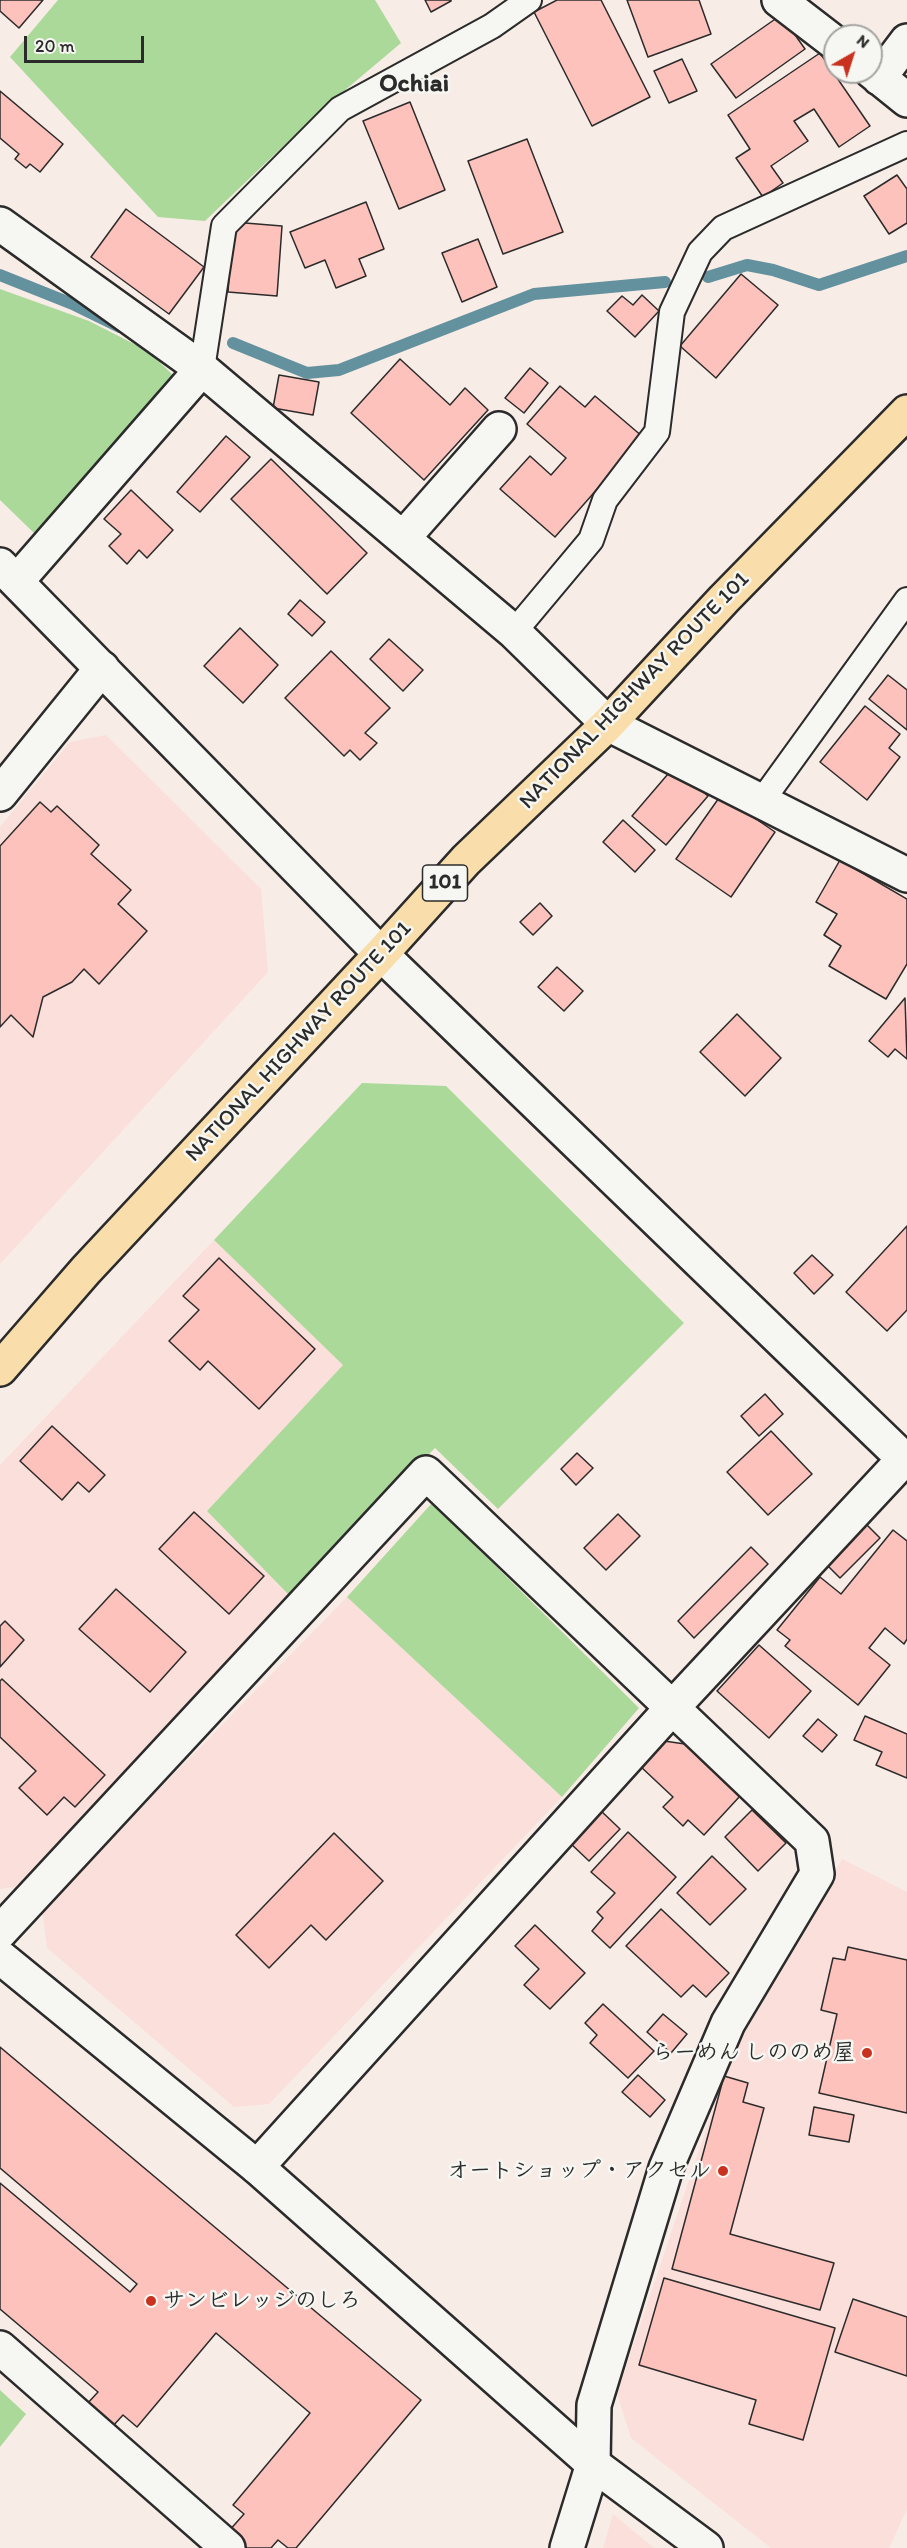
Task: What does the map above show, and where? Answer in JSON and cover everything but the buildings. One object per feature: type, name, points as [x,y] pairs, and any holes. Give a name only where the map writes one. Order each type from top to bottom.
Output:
[{"type":"highway","name":"NATIONAL HIGHWAY ROUTE 101","points":[[0,1369],[86,1270],[466,860],[608,724],[724,599],[907,412]]},
{"type":"street","points":[[779,0],[823,34]]},
{"type":"street","points":[[883,66],[907,41]]},
{"type":"street","points":[[883,81],[907,100]]},
{"type":"street","points":[[0,224],[202,369],[514,632],[608,724],[907,875]]},
{"type":"street","points":[[202,369],[8,573],[381,954],[905,1461],[672,1708],[256,2168]]},
{"type":"street","points":[[403,538],[499,429]]},
{"type":"street","points":[[0,794],[102,668]]},
{"type":"street","points":[[0,1932],[426,1473],[812,1841],[817,1874],[728,2023],[666,2168],[594,2405],[592,2464],[567,2548]]},
{"type":"street","points":[[0,1957],[256,2168],[592,2464],[706,2548]]},
{"type":"street","points":[[0,2349],[228,2548]]},
{"type":"lane","points":[[202,369],[225,226],[340,109],[492,26],[529,0]]},
{"type":"lane","points":[[514,632],[591,540],[605,500],[657,432],[672,312],[700,252],[723,228],[907,144]]},
{"type":"lane","points":[[761,802],[907,600]]},
{"type":"shaded area","points":[[106,735],[261,889],[268,972],[0,1264],[0,827],[70,742]]},
{"type":"shaded area","points":[[214,1240],[343,1365],[207,1511],[289,1595],[15,1887],[0,1889],[0,1465]]},
{"type":"shaded area","points":[[347,1597],[562,1797],[269,2104],[234,2107],[47,1948],[42,1909]]},
{"type":"shaded area","points":[[842,1859],[907,1892],[907,2509],[889,2548],[771,2548],[631,2438],[617,2394],[736,2040]]},
{"type":"shaded area","points":[[613,2514],[654,2548],[603,2548]]},
{"type":"green space","points":[[58,0],[375,0],[401,43],[319,112],[205,221],[158,217],[10,57]]},
{"type":"green space","points":[[0,289],[89,321],[148,351],[175,377],[35,534],[0,500]]},
{"type":"green space","points":[[362,1083],[446,1086],[684,1323],[498,1509],[435,1448],[289,1595],[207,1511],[343,1365],[214,1240]]},
{"type":"green space","points":[[432,1503],[639,1708],[562,1797],[347,1597]]},
{"type":"green space","points":[[0,2390],[26,2414],[0,2447]]},
{"type":"waterway","points":[[708,277],[747,265],[773,270],[819,285],[907,256]]},
{"type":"waterway","points":[[0,275],[75,305],[120,327]]},
{"type":"waterway","points":[[233,343],[307,373],[339,370],[534,294],[665,282]]},
{"type":"place","name":"らーめん しののめ屋","points":[[867,2053]]},
{"type":"place","name":"オートショップ・アクセル","points":[[723,2171]]},
{"type":"place","name":"サンビレッジのしろ","points":[[151,2301]]},
{"type":"district","name":"Ochiai","points":[[414,84]]}]
